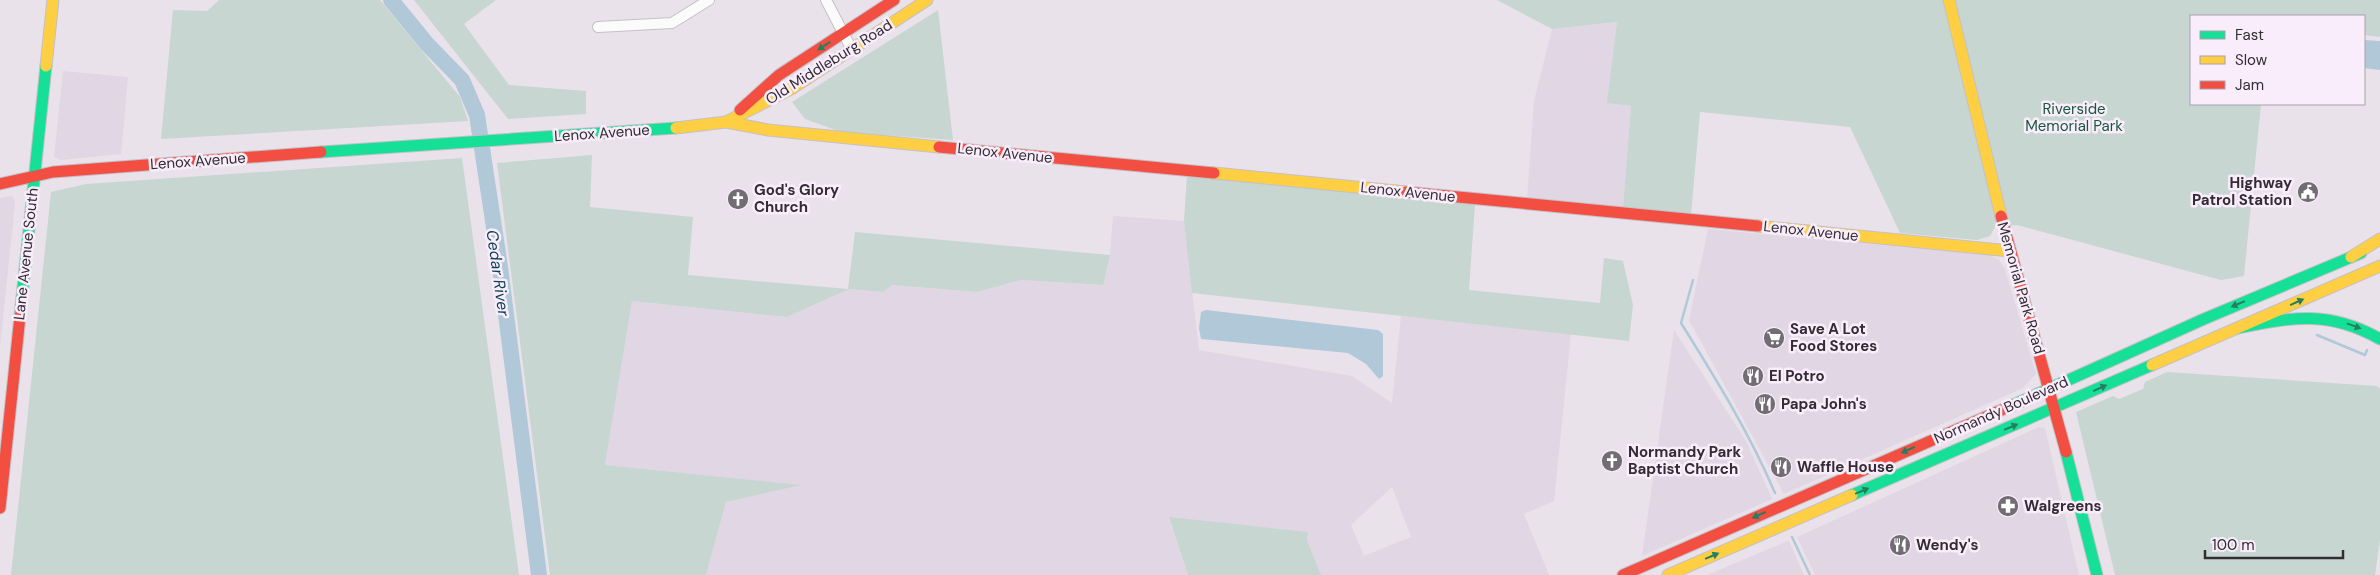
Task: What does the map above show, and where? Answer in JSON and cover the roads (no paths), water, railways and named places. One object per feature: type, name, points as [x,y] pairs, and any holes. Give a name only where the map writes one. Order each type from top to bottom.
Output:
[{"type":"main road","name":"Lane Avenue South","points":[[0,508],[53,0]]},
{"type":"main road","name":"Old Middleburg Road","points":[[726,122],[779,75],[894,0]]},
{"type":"main road","name":"Old Middleburg Road","points":[[726,122],[791,89],[927,0]]},
{"type":"main road","name":"Memorial Park Road","points":[[1949,0],[2010,251],[2055,408],[2096,575]]},
{"type":"main road","name":"Lenox Avenue","points":[[0,184],[53,172],[231,158],[659,130],[726,122],[768,130],[2010,251]]},
{"type":"main road","points":[[2351,257],[2380,238]]},
{"type":"main road","name":"Normandy Boulevard","points":[[1622,575],[2049,389],[2196,322],[2380,245]]},
{"type":"main road","name":"Normandy Boulevard","points":[[1668,575],[2380,266]]},
{"type":"main road","points":[[2321,269],[2316,294],[2317,304],[2326,319]]},
{"type":"main road","points":[[2238,328],[2294,317],[2326,319],[2349,324],[2368,331],[2380,340]]},
{"type":"street","points":[[598,27],[672,22],[709,0]]},
{"type":"street","points":[[826,0],[852,50]]},
{"type":"water","points":[[2365,40],[2380,41],[2380,70],[2365,68]]},
{"type":"water","points":[[1206,310],[1378,330],[1383,334],[1383,376],[1379,379],[1366,364],[1348,353],[1201,339],[1199,328],[1201,312]]},
{"type":"waterway","name":"Cedar River","points":[[391,0],[427,44],[462,80],[477,115],[500,267],[539,575]]},
{"type":"waterway","points":[[1693,280],[1681,323],[1743,427],[1775,493]]},
{"type":"waterway","points":[[2317,335],[2365,355],[2367,350]]},
{"type":"waterway","points":[[1792,537],[1810,575]]},
{"type":"place","name":"Highway Patrol Station","points":[[2308,192]]},
{"type":"place","name":"God's Glory Church","points":[[738,199]]},
{"type":"place","name":"Save A Lot Food Stores","points":[[1774,338]]},
{"type":"place","name":"El Potro","points":[[1753,376]]},
{"type":"place","name":"Papa John's","points":[[1765,404]]},
{"type":"place","name":"Normandy Park Baptist Church","points":[[1612,461]]},
{"type":"place","name":"Waffle House","points":[[1781,467]]},
{"type":"place","name":"Walgreens","points":[[2008,506]]},
{"type":"place","name":"Wendy's","points":[[1900,545]]},
{"type":"park label","name":"Riverside Memorial Park","points":[[2074,118]]}]
